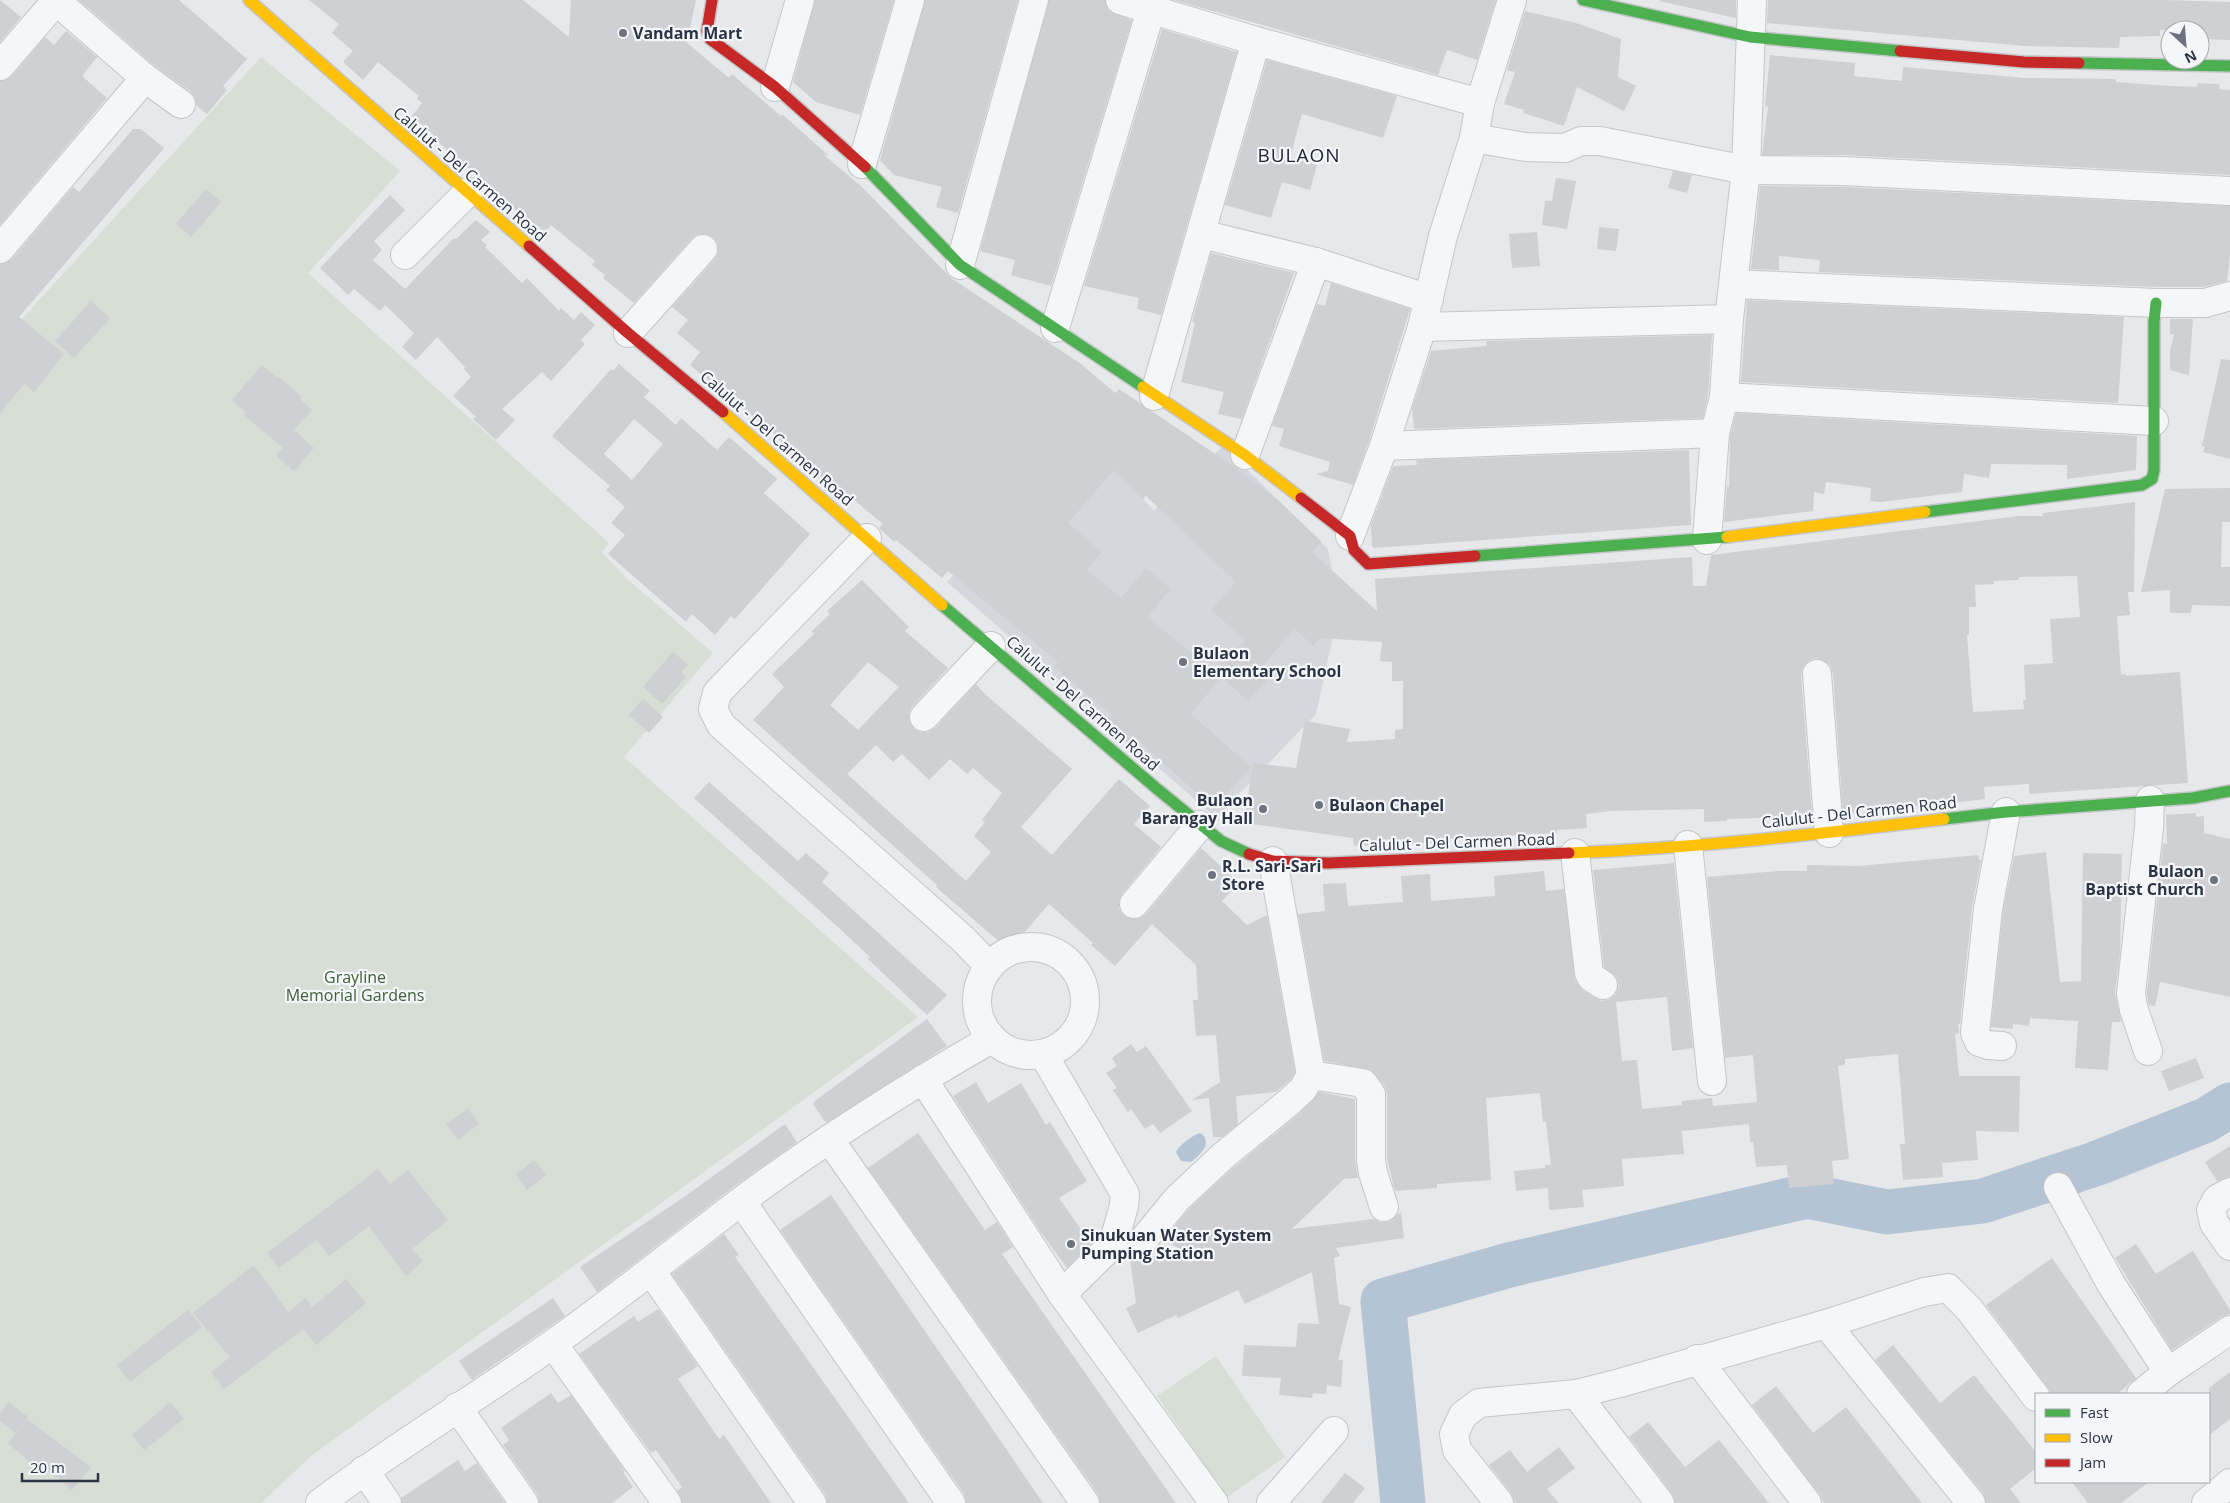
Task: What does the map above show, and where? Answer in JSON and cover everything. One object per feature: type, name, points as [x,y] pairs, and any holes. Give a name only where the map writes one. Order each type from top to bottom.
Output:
[{"type":"street","points":[[0,66],[56,0],[145,78],[181,104]]},
{"type":"street","name":"Calulut - Del Carmen Road","points":[[249,0],[628,333],[759,442],[991,646],[1200,825],[1221,841],[1240,851],[1273,861],[1337,863],[1575,853],[1829,833],[2006,812],[2193,798],[2230,791]]},
{"type":"street","points":[[712,0],[707,31],[710,39],[774,87],[862,164],[960,265],[1245,455],[1350,536],[1354,550],[1368,564],[1707,540],[2142,485],[2152,479],[2154,470],[2156,303]]},
{"type":"street","points":[[774,87],[800,0]]},
{"type":"street","points":[[862,164],[910,0]]},
{"type":"street","points":[[960,265],[1034,0]]},
{"type":"street","points":[[1120,0],[1256,41],[1480,103]]},
{"type":"street","points":[[1350,536],[1384,446],[1422,327],[1443,236],[1474,138],[1480,103],[1512,0]]},
{"type":"street","points":[[1583,0],[1750,37],[2024,62],[2230,66]]},
{"type":"street","points":[[1707,540],[1715,433],[1724,396],[1729,319],[1746,170],[1752,0]]},
{"type":"street","points":[[1055,328],[1151,10]]},
{"type":"street","points":[[1154,396],[1256,41]]},
{"type":"street","points":[[0,249],[145,78]]},
{"type":"street","points":[[1474,138],[1526,147],[1565,148],[1581,141],[1600,141],[1746,170],[1877,172],[2230,191]]},
{"type":"street","points":[[405,255],[468,192]]},
{"type":"street","points":[[1201,234],[1316,262],[1428,299]]},
{"type":"street","points":[[628,333],[702,249]]},
{"type":"street","points":[[1245,455],[1316,262]]},
{"type":"street","points":[[1734,284],[2156,303],[2205,303],[2230,296]]},
{"type":"street","points":[[1422,327],[1729,319]]},
{"type":"street","points":[[1724,396],[2154,421]]},
{"type":"street","points":[[1384,446],[1715,433]]},
{"type":"street","points":[[867,538],[717,693],[713,709],[721,725],[963,939],[989,966]]},
{"type":"street","points":[[924,717],[991,646]]},
{"type":"street","points":[[1817,674],[1829,833]]},
{"type":"street","points":[[2148,1051],[2134,1010],[2132,994],[2150,800]]},
{"type":"street","points":[[2002,1046],[1979,1042],[1975,1033],[1988,909],[2006,812]]},
{"type":"street","points":[[1134,904],[1200,825]]},
{"type":"street","points":[[1688,845],[1712,1081]]},
{"type":"street","points":[[1575,853],[1588,973],[1603,985]]},
{"type":"street","points":[[1141,1242],[1177,1199],[1223,1156],[1289,1102],[1303,1088],[1311,1075],[1273,861]]},
{"type":"street","points":[[1028,947],[1050,950],[1068,962],[1078,975],[1084,991],[1085,1007],[1080,1024],[1071,1037],[1058,1048],[1043,1054],[1024,1056],[1006,1050],[991,1040],[978,1016],[977,989],[989,966],[1006,952],[1028,947]]},
{"type":"street","points":[[320,1503],[364,1470],[553,1344],[741,1201],[829,1139],[923,1079],[991,1040]]},
{"type":"street","points":[[1043,1054],[1125,1194],[1124,1206],[1113,1244],[1062,1294]]},
{"type":"street","points":[[1311,1075],[1363,1083],[1371,1094],[1371,1160],[1373,1174],[1384,1207]]},
{"type":"street","points":[[923,1079],[1062,1294],[1214,1503]]},
{"type":"street","points":[[829,1139],[1085,1503]]},
{"type":"street","points":[[2058,1187],[2111,1284],[2168,1372]]},
{"type":"street","points":[[2230,1192],[2217,1199],[2211,1210],[2214,1223],[2230,1246]]},
{"type":"street","points":[[741,1201],[951,1503]]},
{"type":"street","points":[[651,1271],[812,1503]]},
{"type":"street","points":[[1499,1503],[1457,1450],[1454,1434],[1463,1415],[1479,1403],[1576,1394],[1826,1324],[1924,1292],[1948,1288],[1969,1309],[2035,1396]]},
{"type":"street","points":[[1826,1324],[1971,1503]]},
{"type":"street","points":[[2142,1393],[2168,1372],[2230,1330]]},
{"type":"street","points":[[553,1344],[666,1503]]},
{"type":"street","points":[[1697,1359],[1807,1503]]},
{"type":"street","points":[[1576,1394],[1660,1503]]},
{"type":"street","points":[[457,1407],[524,1503]]},
{"type":"street","points":[[1271,1503],[1334,1431]]},
{"type":"street","points":[[364,1470],[387,1503]]},
{"type":"street","points":[[2206,1503],[2230,1483]]},
{"type":"shaded area","name":"Bulaon Elementary School","points":[[1086,434],[1154,511],[1223,446],[1328,549],[1339,609],[1316,714],[1216,818],[947,582]]},
{"type":"green space","name":"Grayline Memorial Gardens","points":[[261,57],[400,171],[308,273],[609,543],[602,552],[626,578],[713,653],[624,757],[918,1017],[311,1456],[261,1503],[0,1503],[0,343]]},
{"type":"green space","points":[[1216,1356],[1285,1457],[1227,1497],[1157,1396]]},
{"type":"water","points":[[1200,1133],[1206,1140],[1204,1148],[1191,1162],[1181,1161],[1176,1152],[1180,1146]]},
{"type":"building","points":[[0,0],[21,17],[0,42]]},
{"type":"building","points":[[79,0],[179,0],[247,59],[223,86],[227,90],[207,114],[196,105],[195,97],[190,91],[155,66]]},
{"type":"building","points":[[309,0],[523,0],[569,37],[571,0],[696,0],[687,43],[729,78],[732,74],[781,116],[782,114],[829,156],[823,154],[862,187],[951,278],[1081,364],[1115,393],[1119,389],[1236,468],[1279,501],[1322,542],[1312,552],[1377,611],[1375,579],[1692,557],[1693,586],[1706,586],[1711,555],[2019,516],[2043,516],[2043,513],[2135,502],[2134,592],[2128,592],[2130,615],[2117,616],[2121,675],[2180,672],[2188,783],[2029,794],[2029,784],[1984,787],[1985,799],[1934,805],[1860,810],[1860,813],[1843,814],[1833,673],[1830,665],[1816,658],[1808,661],[1801,675],[1812,816],[1727,819],[1727,821],[1704,822],[1704,809],[1610,811],[1586,814],[1587,828],[1557,830],[1557,833],[1450,839],[1450,842],[1354,846],[1353,838],[1244,823],[1253,763],[1296,768],[1305,721],[1350,729],[1347,742],[1395,739],[1395,730],[1403,729],[1403,681],[1392,681],[1392,662],[1380,661],[1382,642],[1320,638],[1313,646],[1295,629],[1262,666],[1272,675],[1248,701],[1215,671],[1245,640],[1211,610],[1236,582],[1146,496],[1143,499],[1114,470],[1068,523],[1102,552],[1087,570],[1121,598],[1146,568],[1171,589],[1147,617],[1221,677],[1191,714],[1251,767],[1214,808],[1134,737],[1128,743],[1104,723],[1111,714],[1054,667],[1058,662],[948,571],[942,578],[896,540],[894,542],[879,528],[883,524],[836,485],[833,488],[769,430],[690,365],[700,352],[677,333],[688,320],[672,307],[715,259],[718,252],[718,244],[714,238],[706,234],[698,234],[692,238],[634,303],[603,278],[605,275],[592,265],[595,261],[551,225],[546,232],[514,209],[512,211],[498,198],[500,195],[432,137],[434,135],[412,116],[422,103],[417,99],[419,96],[378,62],[363,80],[343,62],[353,51],[332,33],[339,24]],"holes":[[[2077,576],[2080,617],[2050,619],[2053,663],[2024,665],[2026,700],[2023,700],[2024,709],[1973,712],[1967,635],[1969,635],[1969,607],[1976,607],[1975,585],[1994,584],[1994,581],[2019,580],[2019,577]]]},
{"type":"building","points":[[815,0],[894,0],[860,115],[816,102],[793,82]]},
{"type":"building","points":[[925,0],[1018,0],[958,213],[936,207],[942,187],[894,175],[880,160]]},
{"type":"building","points":[[1049,0],[1105,0],[1109,11],[1132,20],[1051,286],[1011,275],[1015,260],[980,251]]},
{"type":"building","points":[[1174,0],[1496,0],[1477,60],[1447,50],[1438,75]]},
{"type":"building","points":[[1736,0],[1736,18],[1659,1]]},
{"type":"building","points":[[1768,0],[2163,0],[2230,2],[2230,40],[2210,39],[2210,20],[2160,20],[2160,36],[2120,37],[2119,48],[2025,46],[1767,23]]},
{"type":"building","points":[[1525,11],[1576,23],[1621,39],[1618,77],[1636,86],[1624,111],[1577,87],[1564,126],[1523,113],[1524,110],[1504,104],[1515,72],[1507,70]]},
{"type":"building","points":[[1162,29],[1237,52],[1161,315],[1137,309],[1139,298],[1084,286]]},
{"type":"building","points":[[66,31],[97,57],[82,76],[107,98],[0,225],[0,81],[12,76],[45,37],[54,45]]},
{"type":"building","points":[[1770,55],[1855,63],[1854,76],[1902,81],[1903,67],[2024,78],[2116,79],[2116,82],[2170,86],[2197,87],[2198,83],[2220,84],[2219,89],[2230,90],[2230,175],[1844,155],[1762,155],[1768,107],[1765,106]]},
{"type":"building","points":[[1267,60],[1397,96],[1383,138],[1302,114],[1290,157],[1317,165],[1310,190],[1282,182],[1271,218],[1225,205]]},
{"type":"building","points":[[133,129],[141,129],[164,148],[19,317],[64,354],[34,392],[24,384],[0,413],[0,264],[12,259],[73,187],[79,192]]},
{"type":"building","points":[[1673,171],[1692,175],[1687,193],[1668,188]]},
{"type":"building","points":[[1556,178],[1576,181],[1567,229],[1542,225],[1545,201],[1552,201]]},
{"type":"building","points":[[1760,186],[1843,187],[2230,206],[2230,254],[2227,281],[2203,287],[2156,287],[1819,272],[1820,260],[1779,256],[1779,270],[1751,269]]},
{"type":"building","points":[[206,189],[221,202],[191,237],[176,224]]},
{"type":"building","points":[[390,195],[405,210],[374,241],[382,250],[373,260],[405,289],[454,238],[456,239],[476,220],[490,232],[481,240],[487,245],[485,247],[522,283],[527,278],[559,311],[561,308],[574,320],[581,312],[595,325],[581,340],[585,344],[551,381],[542,372],[502,409],[515,420],[496,440],[473,419],[476,417],[453,396],[471,377],[464,369],[465,367],[437,337],[416,360],[402,347],[414,333],[385,305],[380,311],[354,289],[348,295],[320,268]]},
{"type":"building","points":[[1599,227],[1619,229],[1616,251],[1597,249]]},
{"type":"building","points":[[1537,232],[1540,266],[1512,268],[1509,234]]},
{"type":"building","points":[[1211,253],[1294,273],[1242,419],[1218,414],[1224,392],[1181,382],[1195,323],[1192,322]]},
{"type":"building","points":[[1331,283],[1410,309],[1369,441],[1353,485],[1316,474],[1328,471],[1330,462],[1279,446],[1284,429],[1272,426],[1317,304],[1325,306]]},
{"type":"building","points":[[1747,300],[2124,317],[2118,403],[1741,382]]},
{"type":"building","points":[[91,301],[110,318],[74,358],[55,341]]},
{"type":"building","points":[[2170,319],[2193,319],[2189,375],[2170,370],[2170,351],[2174,334],[2170,334]]},
{"type":"building","points":[[1712,335],[1708,395],[1703,418],[1414,429],[1412,409],[1431,351],[1486,346],[1487,341]]},
{"type":"building","points":[[2221,359],[2230,360],[2230,459],[2203,452],[2205,447],[2202,446]]},
{"type":"building","points":[[619,364],[650,391],[644,397],[676,425],[681,418],[717,450],[729,437],[777,479],[764,493],[810,534],[735,619],[731,616],[715,635],[692,614],[686,622],[608,554],[625,535],[611,523],[625,507],[606,490],[610,486],[552,436],[611,369],[613,371]],"holes":[[[634,419],[663,444],[632,480],[604,454]]]},
{"type":"building","points":[[262,365],[302,397],[300,399],[312,410],[294,430],[314,448],[294,471],[276,456],[283,448],[244,415],[246,413],[232,400]]},
{"type":"building","points":[[1736,413],[2137,436],[2136,470],[2067,479],[2067,465],[1991,464],[1989,478],[1964,474],[1962,492],[1881,502],[1870,501],[1871,488],[1826,482],[1824,494],[1814,492],[1813,511],[1724,522],[1727,487],[1729,487],[1730,436]]},
{"type":"building","points":[[1689,450],[1691,525],[1374,548],[1372,546],[1371,525],[1393,466],[1417,465],[1416,460]]},
{"type":"building","points":[[2230,488],[2230,522],[2222,522],[2221,567],[2230,567],[2230,606],[2192,605],[2191,613],[2170,613],[2170,590],[2141,592],[2165,489]]},
{"type":"building","points":[[862,580],[909,627],[905,631],[948,668],[912,707],[909,713],[909,721],[914,729],[920,732],[928,732],[935,728],[976,684],[986,695],[1072,769],[1021,827],[1052,855],[1119,779],[1150,806],[1134,824],[1161,847],[1122,894],[1119,901],[1119,909],[1124,916],[1132,919],[1140,918],[1146,914],[1201,848],[1239,883],[1222,901],[1247,925],[1267,915],[1295,1072],[1291,1079],[1276,1092],[1236,1096],[1238,1124],[1222,1137],[1213,1137],[1209,1098],[1192,1100],[1220,1082],[1216,1035],[1196,1036],[1193,1000],[1198,1000],[1196,965],[1152,924],[1115,966],[1091,945],[1093,943],[1049,904],[1009,950],[936,887],[937,885],[753,720],[784,687],[772,674],[814,634],[812,631],[830,614],[827,611]],"holes":[[[868,662],[899,687],[858,730],[830,705]],[[876,745],[893,762],[902,754],[929,780],[950,759],[967,774],[973,768],[1002,793],[982,820],[985,822],[974,836],[991,852],[966,881],[847,774]]]},
{"type":"building","points":[[673,652],[688,665],[681,672],[686,677],[662,704],[643,687]]},
{"type":"building","points":[[643,699],[663,717],[649,733],[629,715]]},
{"type":"building","points":[[709,782],[798,861],[806,853],[829,873],[822,882],[947,995],[927,1015],[868,959],[870,957],[840,929],[694,798]]},
{"type":"building","points":[[2196,813],[2196,817],[2204,816],[2204,833],[2230,839],[2230,997],[2160,982],[2155,1006],[2149,1005],[2147,993],[2163,843],[2167,844],[2166,815]]},
{"type":"building","points":[[2046,852],[2060,982],[2081,981],[2083,853],[2122,854],[2120,953],[2115,993],[2121,1019],[2120,1022],[2112,1022],[2108,1070],[2075,1068],[2078,1021],[2030,1018],[2029,1026],[2013,1024],[2013,1029],[1991,1027],[2003,911],[2014,856]]},
{"type":"building","points":[[1978,855],[1979,860],[1981,860],[1972,907],[1960,1024],[1958,1024],[1959,1033],[1955,1034],[1959,1076],[2020,1076],[2019,1132],[1976,1131],[1978,1160],[1942,1163],[1943,1177],[1903,1180],[1900,1144],[1905,1144],[1898,1054],[1845,1059],[1845,1065],[1838,1066],[1849,1159],[1832,1161],[1834,1184],[1789,1188],[1787,1165],[1756,1167],[1753,1142],[1750,1142],[1749,1124],[1682,1131],[1684,1154],[1622,1159],[1624,1186],[1582,1190],[1584,1207],[1549,1210],[1548,1188],[1516,1191],[1514,1171],[1545,1168],[1545,1165],[1551,1165],[1546,1122],[1543,1122],[1540,1093],[1486,1098],[1491,1180],[1437,1184],[1437,1188],[1395,1191],[1387,1159],[1387,1094],[1384,1085],[1371,1070],[1324,1061],[1298,914],[1325,911],[1323,884],[1346,883],[1348,906],[1403,902],[1401,876],[1430,874],[1431,901],[1495,896],[1494,876],[1544,871],[1546,891],[1564,889],[1575,980],[1582,990],[1602,1001],[1610,999],[1616,994],[1619,986],[1617,978],[1604,967],[1593,870],[1674,863],[1693,1048],[1672,1051],[1667,997],[1616,1002],[1622,1061],[1637,1060],[1642,1109],[1682,1105],[1682,1101],[1712,1098],[1713,1106],[1757,1102],[1753,1055],[1725,1058],[1707,877],[1779,871],[1807,871],[1807,865],[1859,866]]},
{"type":"building","points":[[927,1019],[947,1046],[826,1123],[813,1104],[816,1100]]},
{"type":"building","points":[[1131,1044],[1137,1052],[1146,1046],[1192,1111],[1160,1133],[1153,1124],[1145,1129],[1131,1109],[1128,1112],[1113,1090],[1117,1088],[1106,1073],[1117,1066],[1112,1058]]},
{"type":"building","points":[[2196,1058],[2204,1078],[2169,1091],[2161,1071]]},
{"type":"building","points":[[976,1082],[988,1103],[1021,1083],[1046,1125],[1050,1122],[1087,1181],[1059,1198],[1091,1244],[1067,1268],[1040,1231],[953,1096]]},
{"type":"building","points":[[1319,1092],[1355,1099],[1355,1160],[1358,1178],[1344,1179],[1292,1229],[1374,1219],[1380,1222],[1388,1222],[1401,1212],[1404,1238],[1336,1248],[1340,1256],[1334,1258],[1339,1304],[1351,1307],[1338,1360],[1343,1360],[1341,1387],[1327,1385],[1326,1394],[1313,1393],[1312,1398],[1279,1395],[1281,1378],[1242,1376],[1244,1345],[1296,1347],[1298,1323],[1319,1324],[1312,1272],[1245,1304],[1238,1290],[1178,1318],[1176,1315],[1138,1333],[1126,1308],[1136,1303],[1130,1260],[1182,1252],[1165,1238],[1188,1210],[1233,1168],[1300,1113]]},
{"type":"building","points":[[468,1109],[479,1124],[458,1140],[446,1124]]},
{"type":"building","points":[[785,1124],[797,1142],[732,1188],[597,1292],[580,1267],[684,1197]]},
{"type":"building","points":[[918,1133],[985,1230],[997,1222],[1013,1247],[1002,1254],[1176,1503],[1100,1503],[1098,1494],[868,1168]]},
{"type":"building","points":[[2230,1146],[2230,1176],[2217,1181],[2205,1162]]},
{"type":"building","points":[[534,1160],[546,1175],[527,1190],[516,1175]]},
{"type":"building","points":[[378,1169],[390,1184],[408,1170],[448,1220],[412,1249],[423,1261],[406,1276],[369,1226],[329,1256],[317,1240],[279,1268],[267,1253]]},
{"type":"building","points":[[831,1195],[1043,1503],[966,1503],[964,1494],[780,1230]]},
{"type":"building","points":[[724,1234],[739,1255],[735,1257],[909,1503],[827,1503],[825,1494],[672,1274]]},
{"type":"building","points":[[2136,1244],[2156,1274],[2193,1251],[2230,1310],[2230,1314],[2221,1317],[2172,1350],[2115,1258]]},
{"type":"building","points":[[2052,1258],[2136,1378],[2118,1393],[2050,1393],[1986,1305]]},
{"type":"building","points":[[254,1265],[288,1312],[306,1298],[312,1307],[346,1279],[366,1303],[316,1345],[303,1329],[224,1389],[211,1372],[230,1357],[193,1313]]},
{"type":"building","points":[[553,1298],[565,1316],[472,1380],[459,1361]]},
{"type":"building","points":[[658,1309],[698,1366],[678,1379],[719,1439],[724,1435],[771,1503],[682,1503],[677,1491],[682,1487],[656,1450],[651,1453],[579,1354],[634,1316],[638,1322]]},
{"type":"building","points":[[188,1310],[202,1327],[130,1382],[117,1365]]},
{"type":"building","points":[[1893,1345],[1940,1403],[1974,1375],[2035,1451],[2035,1469],[2010,1489],[2021,1503],[1986,1503],[1983,1493],[1875,1360]]},
{"type":"building","points":[[2230,1372],[2230,1419],[2210,1434],[2210,1393],[2209,1388]]},
{"type":"building","points":[[1776,1386],[1813,1433],[1846,1407],[1922,1503],[1824,1503],[1752,1405]]},
{"type":"building","points":[[551,1393],[558,1403],[571,1395],[625,1471],[623,1472],[633,1487],[612,1503],[539,1503],[537,1494],[503,1445],[509,1440],[501,1428]]},
{"type":"building","points":[[9,1402],[28,1417],[15,1433],[0,1421],[0,1413]]},
{"type":"building","points":[[170,1402],[184,1419],[144,1450],[132,1435]]},
{"type":"building","points":[[27,1419],[91,1467],[72,1490],[45,1468],[41,1472],[8,1443]]},
{"type":"building","points":[[1648,1422],[1685,1467],[1719,1440],[1769,1503],[1675,1503],[1672,1493],[1629,1437]]},
{"type":"building","points":[[1559,1447],[1575,1468],[1547,1489],[1559,1503],[1515,1503],[1511,1493],[1489,1465],[1510,1450],[1527,1472]]},
{"type":"building","points":[[458,1460],[465,1471],[477,1463],[505,1503],[402,1503],[401,1498]]},
{"type":"building","points":[[1345,1473],[1365,1488],[1353,1503],[1321,1503]]},
{"type":"building","points":[[2073,1483],[2148,1483],[2121,1503],[2088,1503]]},
{"type":"waterway","points":[[1403,1503],[1383,1301],[1509,1265],[1807,1196],[1887,1212],[1983,1201],[2095,1164],[2206,1120],[2230,1105]]},
{"type":"traffic: fast","points":[[1583,0],[1750,37],[1900,51]]},
{"type":"traffic: fast","points":[[2079,63],[2230,66]]},
{"type":"traffic: fast","points":[[865,167],[960,265],[1143,387]]},
{"type":"traffic: fast","points":[[1925,512],[2142,485],[2152,479],[2154,470],[2154,322],[2156,303]]},
{"type":"traffic: fast","points":[[1475,556],[1727,537]]},
{"type":"traffic: fast","points":[[942,605],[1156,788],[1221,841],[1249,854]]},
{"type":"traffic: fast","points":[[1944,819],[2006,812],[2193,798],[2230,791]]},
{"type":"traffic: slow","points":[[249,0],[529,246]]},
{"type":"traffic: slow","points":[[1143,387],[1245,455],[1301,498]]},
{"type":"traffic: slow","points":[[723,412],[942,605]]},
{"type":"traffic: slow","points":[[1727,537],[1925,512]]},
{"type":"traffic: slow","points":[[1569,853],[1757,840],[1944,819]]},
{"type":"traffic: jam","points":[[712,0],[707,31],[710,39],[775,87],[865,167]]},
{"type":"traffic: jam","points":[[1900,51],[2024,62],[2079,63]]},
{"type":"traffic: jam","points":[[529,246],[628,333],[723,412]]},
{"type":"traffic: jam","points":[[1301,498],[1350,536],[1354,550],[1368,564],[1475,556]]},
{"type":"traffic: jam","points":[[1249,854],[1273,861],[1328,863],[1569,853]]},
{"type":"place","name":"Vandam Mart","points":[[623,33]]},
{"type":"place","name":"Bulaon Elementary School","points":[[1183,662]]},
{"type":"place","name":"Bulaon Chapel","points":[[1319,805]]},
{"type":"place","name":"Bulaon Barangay Hall","points":[[1263,809]]},
{"type":"place","name":"R.L. Sari-Sari Store","points":[[1212,875]]},
{"type":"place","name":"Bulaon Baptist Church","points":[[2214,880]]},
{"type":"place","name":"Sinukuan Water System Pumping Station","points":[[1071,1244]]},
{"type":"district","name":"BULAON","points":[[1299,155]]}]
